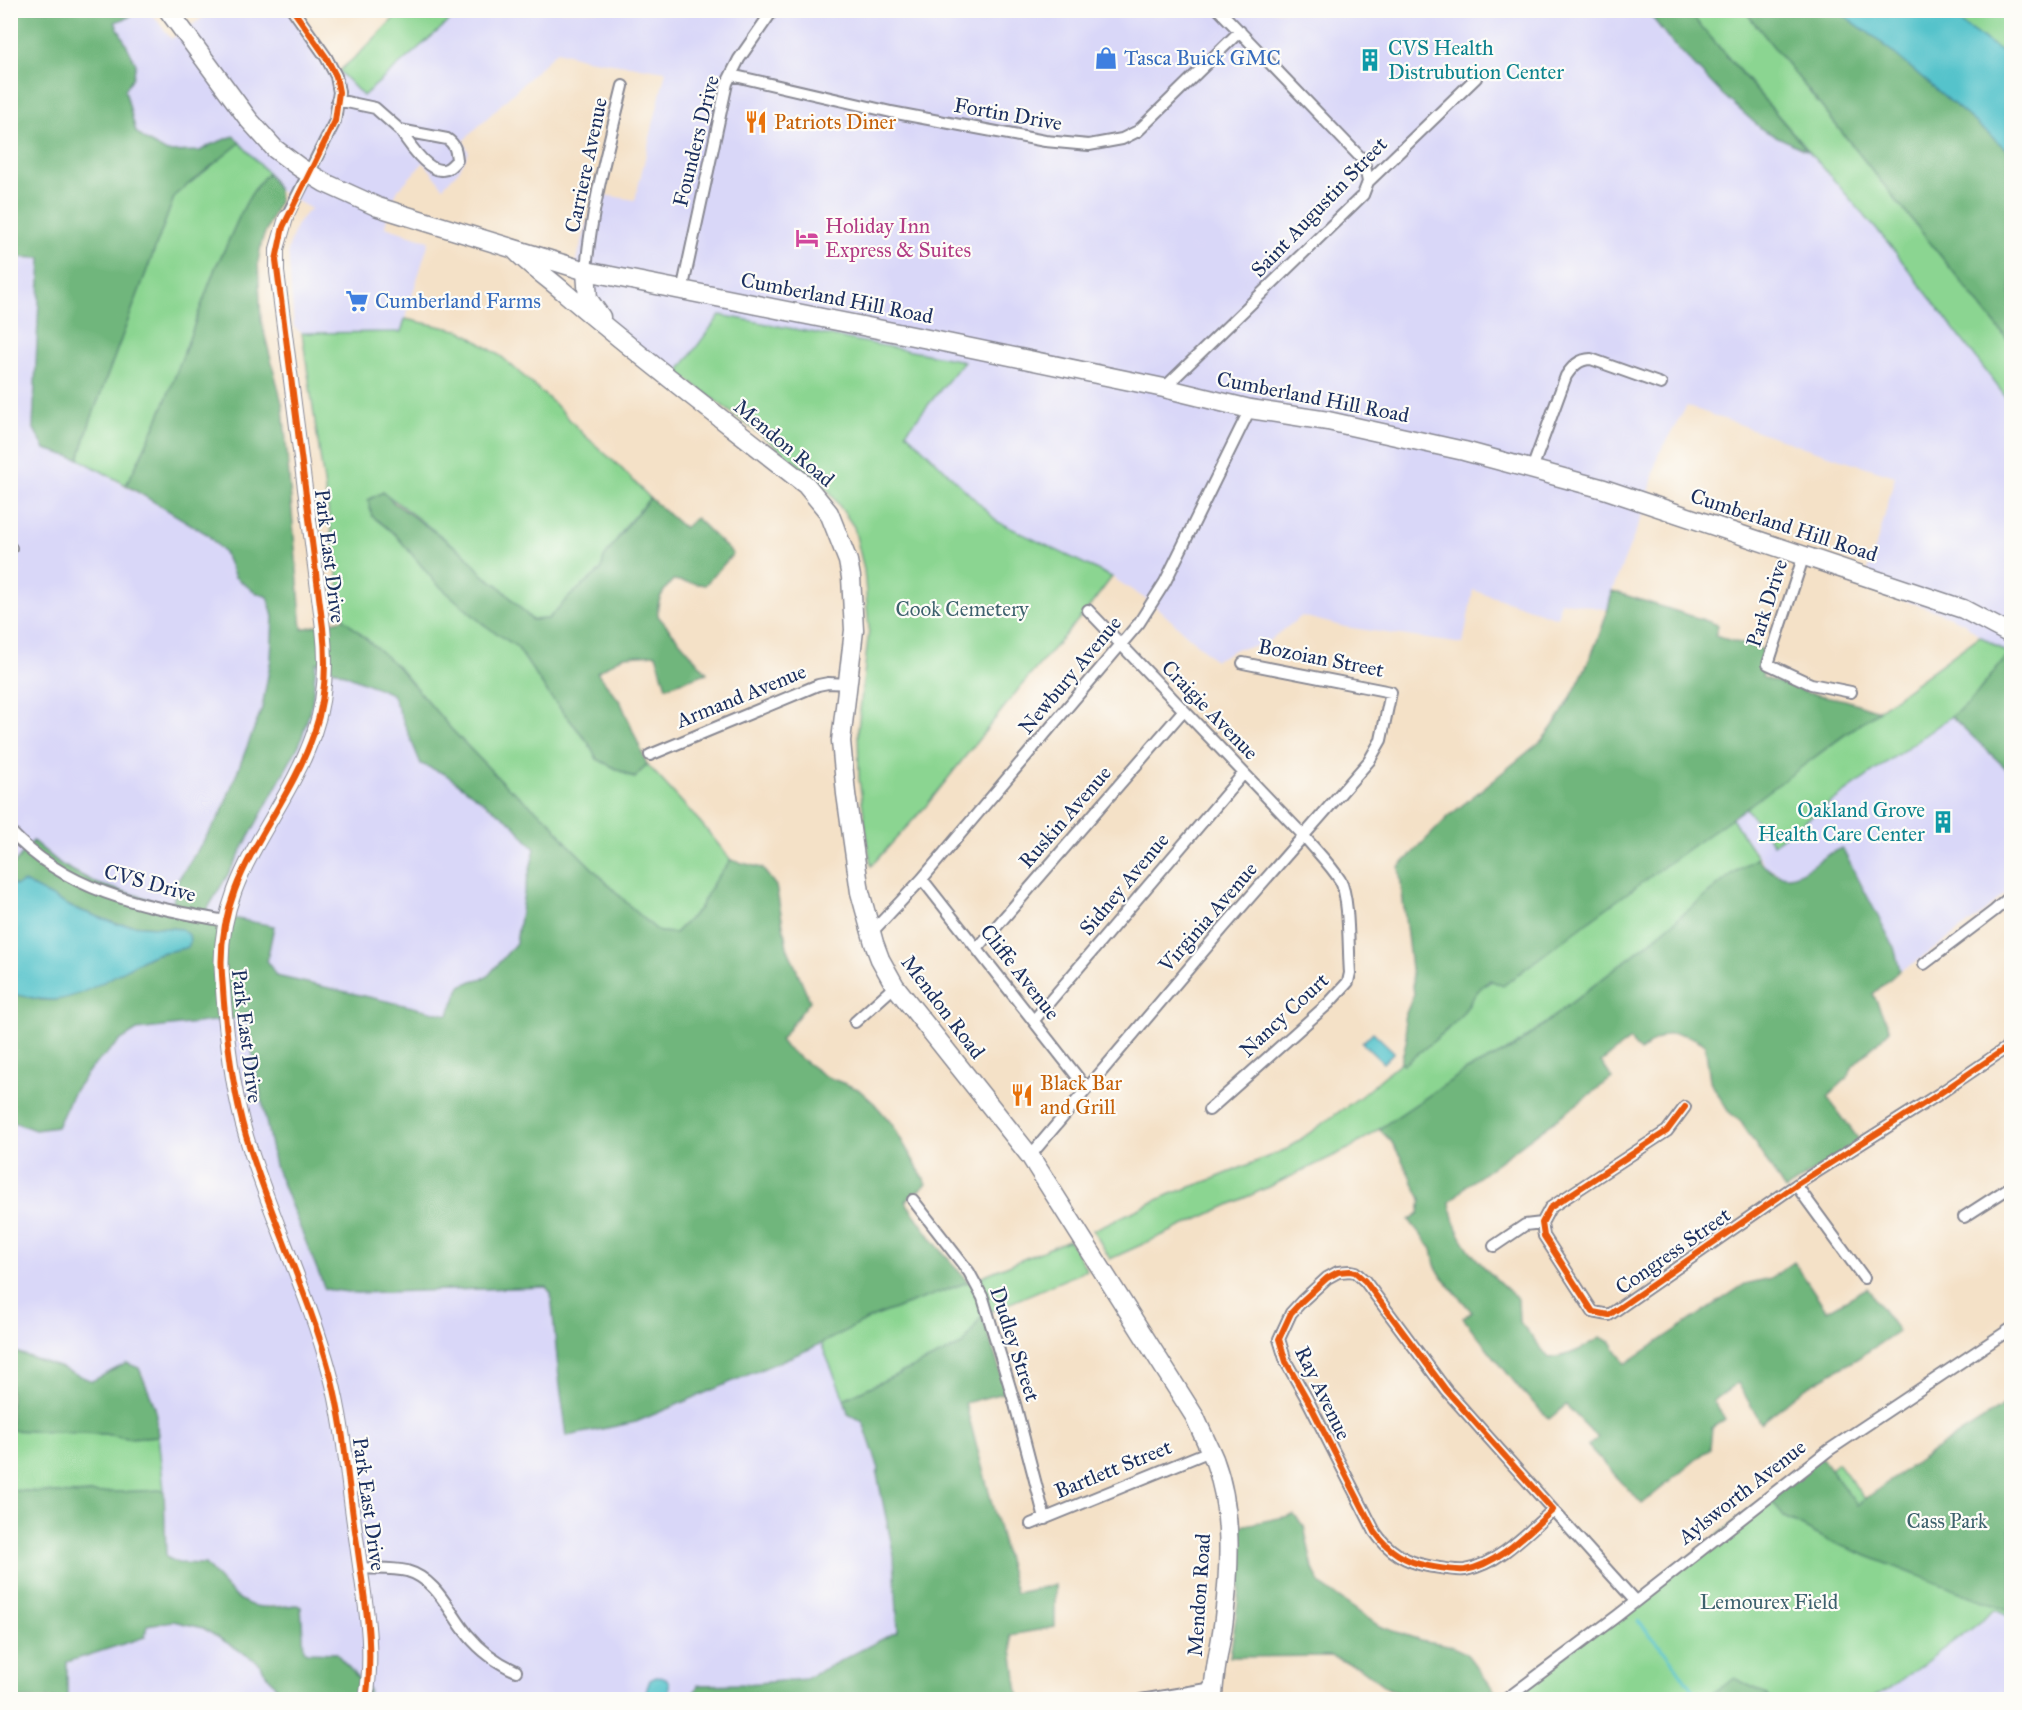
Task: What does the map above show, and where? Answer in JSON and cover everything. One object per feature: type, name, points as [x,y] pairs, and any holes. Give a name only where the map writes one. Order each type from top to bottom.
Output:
[{"type":"main road","points":[[168,10],[262,136],[308,174],[341,192],[378,207],[582,270],[576,293],[578,304]]},
{"type":"main road","name":"Mendon Road","points":[[512,247],[619,340],[806,485],[829,513],[848,561],[853,594],[854,630],[842,726],[843,762],[861,892],[871,933],[880,959],[895,986],[1030,1156],[1195,1417],[1210,1451],[1225,1503],[1228,1539],[1224,1617],[1213,1694]]},
{"type":"main road","name":"Cumberland Hill Road","points":[[582,270],[1164,388],[1250,410],[1328,421],[1438,445],[1604,489],[1804,555],[1963,609],[2012,635]]},
{"type":"main road","name":"Mendon Road","points":[[582,270],[588,299],[619,340]]},
{"type":"street","name":"Park East Drive","points":[[293,10],[326,57],[336,76],[339,92],[335,121],[286,218],[279,237],[277,272],[326,658],[318,722],[305,756],[246,862],[236,886],[225,921],[221,955],[222,979],[240,1115],[256,1166],[314,1323],[330,1373],[341,1423],[370,1636],[369,1681],[366,1700]]},
{"type":"street","name":"Founders Drive","points":[[682,291],[719,114],[730,75],[772,10]]},
{"type":"street","points":[[1220,10],[1362,159],[1368,182]]},
{"type":"street","name":"Fortin Drive","points":[[730,75],[891,112],[1045,141],[1089,146],[1122,139],[1138,131],[1240,31]]},
{"type":"street","name":"Saint Augustin Street","points":[[1164,388],[1363,195],[1368,182],[1476,78]]},
{"type":"street","name":"Carriere Avenue","points":[[582,270],[623,87]]},
{"type":"street","points":[[337,100],[375,108],[400,130],[411,147],[432,167],[440,171],[449,168],[457,160],[453,142],[400,130]]},
{"type":"street","points":[[1532,469],[1566,376],[1574,366],[1586,359],[1591,359],[1661,384]]},
{"type":"street","name":"Newbury Avenue","points":[[871,933],[922,879],[1121,646],[1150,607],[1165,582],[1250,410]]},
{"type":"street","name":"Park Drive","points":[[1804,555],[1768,664],[1811,684],[1851,692]]},
{"type":"street","name":"Craigie Avenue","points":[[1088,610],[1304,836]]},
{"type":"street","name":"Bozoian Street","points":[[1243,663],[1391,692]]},
{"type":"street","name":"Armand Avenue","points":[[650,755],[818,685],[849,684]]},
{"type":"street","name":"Virginia Avenue","points":[[1030,1156],[1369,761],[1377,750],[1385,727],[1391,692]]},
{"type":"street","name":"Ruskin Avenue","points":[[977,949],[1183,711]]},
{"type":"street","name":"Sidney Avenue","points":[[1034,1020],[1244,773]]},
{"type":"street","name":"CVS Drive","points":[[10,831],[54,867],[93,889],[149,906],[225,921]]},
{"type":"street","name":"Nancy Court","points":[[1209,1110],[1329,1003],[1348,982],[1350,973],[1342,885],[1326,861],[1304,836]]},
{"type":"street","name":"Cliffe Avenue","points":[[922,879],[1087,1089]]},
{"type":"street","points":[[1924,964],[2012,895]]},
{"type":"street","points":[[855,1022],[895,986]]},
{"type":"street","name":"Congress Street","points":[[1542,1223],[1544,1236],[1593,1312],[1609,1315],[1796,1185],[1939,1094],[2012,1044]]},
{"type":"street","points":[[1494,1246],[1525,1225],[1542,1223],[1550,1208],[1667,1131],[1684,1107]]},
{"type":"street","points":[[1796,1185],[1864,1278]]},
{"type":"street","points":[[1964,1217],[2012,1186]]},
{"type":"street","name":"Dudley Street","points":[[913,1200],[969,1272],[983,1298],[1015,1404],[1044,1519]]},
{"type":"street","name":"Ray Avenue","points":[[1553,1510],[1507,1550],[1465,1570],[1447,1570],[1412,1563],[1392,1551],[1383,1544],[1375,1532],[1286,1362],[1279,1339],[1290,1313],[1327,1278],[1338,1272],[1356,1272],[1376,1294],[1446,1390],[1635,1601]]},
{"type":"street","name":"Aylsworth Avenue","points":[[1505,1700],[1829,1450],[2012,1328]]},
{"type":"street","name":"Bartlett Street","points":[[1030,1524],[1210,1451]]},
{"type":"street","points":[[361,1568],[406,1571],[422,1578],[443,1600],[466,1633],[477,1644],[495,1660],[516,1671]]},
{"type":"street","points":[[1141,1700],[1213,1694]]},
{"type":"shaded area","points":[[136,11],[150,11],[171,39],[213,11],[292,11],[339,71],[363,96],[461,11],[1647,11],[1669,39],[1722,94],[1763,130],[1808,151],[1889,244],[2011,404],[2011,655],[1980,636],[1963,622],[1863,587],[1895,476],[1794,444],[1687,406],[1658,455],[1646,506],[1612,591],[1609,610],[1560,601],[1558,618],[1473,590],[1463,644],[1345,627],[1302,616],[1262,646],[1238,648],[1215,660],[1154,605],[1112,577],[998,522],[905,432],[963,361],[720,315],[672,379],[599,320],[572,274],[597,194],[635,200],[666,71],[586,59],[557,51],[463,141],[469,152],[459,170],[443,187],[424,162],[398,190],[389,209],[385,227],[429,241],[401,332],[302,333],[294,327],[288,250],[296,226],[311,209],[278,190],[268,173],[234,136],[200,151],[168,152],[147,141],[136,132],[125,90],[133,77],[115,22],[129,17]]},
{"type":"shaded area","points":[[11,257],[41,258],[33,427],[46,449],[79,459],[208,534],[225,554],[235,577],[255,592],[268,597],[273,617],[271,659],[262,708],[221,814],[178,880],[172,907],[98,884],[62,865],[34,842],[11,869]]},
{"type":"shaded area","points":[[315,662],[392,694],[421,764],[445,774],[511,822],[535,849],[524,893],[516,942],[487,977],[461,986],[448,1015],[276,976],[267,960],[274,926],[205,913],[300,743],[312,704]]},
{"type":"shaded area","points":[[1951,716],[2011,773],[2011,888],[1982,914],[1915,963],[1900,970],[1894,947],[1833,851],[1812,867],[1798,874],[1783,876],[1766,867],[1731,817],[1745,807],[1773,844]]},
{"type":"shaded area","points":[[248,1017],[251,1046],[265,1106],[270,1142],[325,1289],[356,1293],[546,1286],[551,1293],[559,1379],[636,1422],[821,1343],[848,1413],[863,1422],[879,1469],[877,1474],[894,1556],[898,1631],[805,1679],[698,1685],[691,1699],[367,1699],[337,1653],[304,1650],[297,1605],[257,1607],[250,1605],[234,1595],[205,1564],[178,1563],[166,1557],[165,1498],[155,1407],[142,1373],[126,1363],[92,1382],[11,1350],[10,1121],[35,1130],[57,1127],[74,1091],[91,1068],[121,1040],[137,1030]]},
{"type":"shaded area","points":[[2000,1607],[2011,1612],[2011,1699],[1871,1700],[1898,1683]]},
{"type":"shaded area","points":[[173,1621],[203,1628],[258,1662],[284,1699],[67,1699],[67,1662],[119,1645],[147,1625]]},
{"type":"green space","points":[[11,10],[136,11],[129,17],[115,22],[136,64],[133,77],[125,90],[136,132],[167,152],[200,151],[234,136],[240,143],[175,195],[90,422],[79,459],[45,449],[33,427],[41,258],[11,257]]},
{"type":"green space","points":[[401,11],[461,11],[363,96],[339,71]]},
{"type":"green space","points":[[1647,11],[1688,11],[1808,151],[1763,130],[1722,94],[1669,39]]},
{"type":"green space","points":[[1688,11],[1745,11],[2011,344],[2011,404],[1889,244]]},
{"type":"green space","points":[[1745,11],[1837,11],[1876,38],[2011,153],[2011,344]]},
{"type":"green space","points":[[1943,11],[2011,11],[2011,58]]},
{"type":"green space","points":[[240,143],[268,173],[251,194],[216,266],[164,405],[126,485],[79,459],[90,422],[175,195]]},
{"type":"green space","points":[[268,173],[278,190],[279,201],[262,240],[258,262],[261,320],[283,407],[302,629],[344,619],[398,667],[452,730],[504,784],[551,822],[566,842],[659,932],[675,933],[699,909],[714,882],[731,860],[762,868],[776,886],[787,947],[810,1001],[780,1040],[786,1048],[825,1076],[858,1089],[892,1124],[927,1184],[905,1201],[934,1242],[968,1282],[873,1317],[812,1348],[636,1422],[567,1436],[551,1293],[546,1287],[356,1293],[325,1289],[275,1166],[247,1017],[137,1030],[121,1040],[91,1068],[74,1091],[57,1127],[35,1130],[11,1121],[11,993],[42,1000],[56,1000],[77,994],[153,955],[188,947],[181,929],[117,924],[16,886],[11,883],[10,869],[33,841],[62,865],[98,884],[172,906],[178,880],[221,814],[262,708],[271,659],[273,617],[268,597],[255,592],[235,577],[225,554],[207,534],[126,485],[164,405],[216,266],[244,206]],"holes":[[[316,662],[392,694],[421,764],[445,774],[511,822],[535,849],[524,893],[516,943],[487,977],[461,986],[448,1015],[276,976],[267,960],[274,926],[205,913],[300,743],[312,704]]]},
{"type":"green space","name":"Cook Cemetery","points":[[720,315],[964,361],[906,432],[998,522],[1112,577],[1021,686],[926,806],[871,866],[859,779],[858,729],[869,629],[864,570],[854,527],[829,491],[779,449],[678,372]]},
{"type":"green space","points":[[405,319],[462,331],[502,357],[557,406],[650,498],[628,523],[604,558],[601,570],[569,597],[548,619],[532,620],[498,585],[484,576],[465,554],[383,492],[372,516],[395,534],[436,583],[483,624],[517,647],[550,696],[588,742],[597,759],[634,778],[647,764],[731,860],[714,882],[699,909],[675,933],[659,932],[632,908],[566,842],[551,822],[504,784],[452,730],[398,667],[344,619],[302,333],[401,332]]},
{"type":"green space","points":[[383,492],[394,503],[465,554],[484,576],[498,585],[532,620],[548,619],[569,597],[601,570],[604,558],[650,498],[684,528],[696,518],[733,554],[705,585],[673,580],[659,600],[658,616],[707,673],[666,687],[656,654],[624,656],[597,672],[621,703],[647,764],[635,778],[597,759],[588,742],[550,696],[517,647],[483,624],[436,583],[395,534],[372,516],[368,500]]},
{"type":"green space","points":[[1612,591],[1718,625],[1715,636],[1771,652],[1762,677],[1808,693],[1845,700],[1879,711],[1603,910],[1503,986],[1490,980],[1476,994],[1458,1019],[1404,1064],[1401,1062],[1407,1038],[1404,1018],[1414,994],[1399,867],[1449,816],[1540,742],[1551,729],[1574,692],[1594,649]]},
{"type":"green space","points":[[1980,636],[2009,654],[1968,704],[1773,844],[1745,807]]},
{"type":"green space","points":[[2009,654],[2012,655],[2011,773],[1951,716],[1968,704]]},
{"type":"green space","points":[[1731,817],[1758,858],[1732,874],[1646,945],[1513,1048],[1467,1070],[1352,1147],[1110,1259],[1093,1230],[1168,1195],[1287,1149],[1361,1096],[1401,1062],[1404,1064],[1446,1031],[1469,1005],[1478,989],[1563,939]]},
{"type":"green space","points":[[1842,848],[1894,947],[1900,970],[1873,994],[1890,1030],[1853,1066],[1846,1079],[1827,1097],[1860,1141],[1785,1190],[1741,1122],[1728,1111],[1710,1081],[1705,1044],[1686,1035],[1671,1034],[1656,1040],[1640,1052],[1630,1040],[1601,1062],[1612,1078],[1466,1186],[1450,1202],[1458,1231],[1465,1244],[1485,1268],[1518,1299],[1519,1321],[1549,1358],[1576,1351],[1600,1337],[1611,1342],[1625,1364],[1745,1284],[1771,1278],[1794,1262],[1827,1311],[1867,1288],[1898,1331],[1858,1358],[1805,1388],[1761,1423],[1738,1383],[1713,1401],[1725,1419],[1712,1428],[1710,1448],[1642,1504],[1588,1446],[1598,1438],[1566,1405],[1549,1419],[1520,1389],[1463,1318],[1472,1312],[1442,1277],[1435,1265],[1432,1249],[1409,1220],[1419,1213],[1421,1199],[1391,1141],[1379,1129],[1467,1070],[1513,1048],[1646,945],[1732,874],[1757,858],[1769,870],[1780,875],[1791,876]]},
{"type":"green space","points":[[1069,1240],[1087,1270],[982,1315],[964,1344],[844,1399],[821,1343],[873,1317],[968,1282]]},
{"type":"green space","points":[[982,1315],[1007,1392],[965,1403],[1016,1593],[1055,1585],[1055,1627],[1010,1635],[1019,1699],[691,1700],[698,1685],[805,1679],[898,1631],[894,1556],[877,1474],[879,1469],[863,1422],[848,1414],[844,1399],[964,1344]]},
{"type":"green space","points":[[10,1350],[92,1381],[127,1363],[139,1368],[155,1407],[158,1436],[128,1438],[104,1434],[11,1430]]},
{"type":"green space","name":"Lemourex Field","points":[[2011,1401],[2011,1617],[1995,1610],[1898,1683],[1871,1699],[1723,1699],[1725,1685],[1704,1699],[1509,1700],[1767,1496],[1778,1508],[1838,1463],[1865,1499]]},
{"type":"green space","name":"Cass Park","points":[[2011,1401],[2011,1612],[1829,1541],[1784,1517],[1767,1496],[1821,1457],[1857,1505],[1922,1458]]},
{"type":"green space","points":[[10,1430],[104,1434],[128,1438],[158,1436],[164,1490],[72,1494],[11,1490]]},
{"type":"green space","points":[[10,1490],[72,1494],[164,1490],[166,1557],[178,1563],[205,1564],[227,1589],[247,1604],[265,1607],[297,1605],[301,1607],[304,1650],[336,1653],[369,1690],[367,1699],[284,1699],[258,1662],[203,1628],[173,1621],[147,1625],[145,1637],[67,1662],[67,1699],[11,1699]]},
{"type":"green space","points":[[1294,1515],[1304,1526],[1313,1569],[1321,1585],[1379,1626],[1420,1640],[1448,1645],[1466,1653],[1501,1699],[1409,1699],[1386,1687],[1359,1667],[1330,1656],[1230,1657],[1240,1590],[1240,1526]]},
{"type":"green space","points":[[1735,1678],[1765,1694],[1769,1699],[1704,1699]]},
{"type":"water","points":[[1837,11],[1943,11],[2011,58],[2011,153],[1876,38]]},
{"type":"water","points":[[24,882],[71,907],[117,924],[181,929],[189,935],[190,942],[188,947],[151,956],[90,989],[65,998],[48,1000],[11,994],[11,883],[16,886]]},
{"type":"water","points":[[1373,1032],[1394,1052],[1383,1063],[1362,1043]]},
{"type":"water","points":[[656,1677],[666,1678],[669,1683],[669,1699],[643,1699],[650,1680]]},
{"type":"waterway","points":[[1638,1621],[1669,1656],[1699,1700]]},
{"type":"cycle path","points":[[293,10],[326,57],[336,76],[339,92],[335,121],[283,227],[276,260],[323,628],[324,681],[318,720],[301,764],[254,849],[229,907],[223,939],[222,975],[230,1056],[241,1118],[266,1195],[311,1313],[335,1394],[368,1621],[369,1659],[366,1700]]},
{"type":"cycle path","points":[[1685,1107],[1667,1131],[1550,1208],[1542,1223],[1544,1236],[1593,1312],[1609,1315],[1796,1185],[1939,1094],[2012,1044]]},
{"type":"cycle path","points":[[1350,1271],[1355,1272],[1365,1281],[1446,1390],[1553,1510],[1512,1546],[1478,1567],[1456,1570],[1420,1564],[1398,1555],[1386,1545],[1375,1532],[1286,1362],[1279,1339],[1291,1313],[1327,1278],[1338,1272],[1350,1271]]},
{"type":"place","name":"Tasca Buick GMC","points":[[1106,58]]},
{"type":"place","name":"CVS Health Distrubution Center","points":[[1370,60]]},
{"type":"place","name":"Patriots Diner","points":[[756,122]]},
{"type":"place","name":"Holiday Inn Express & Suites","points":[[807,238]]},
{"type":"place","name":"Cumberland Farms","points":[[357,301]]},
{"type":"place","name":"Oakland Grove Health Care Center","points":[[1943,822]]},
{"type":"place","name":"Black Bar and Grill","points":[[1022,1095]]}]
